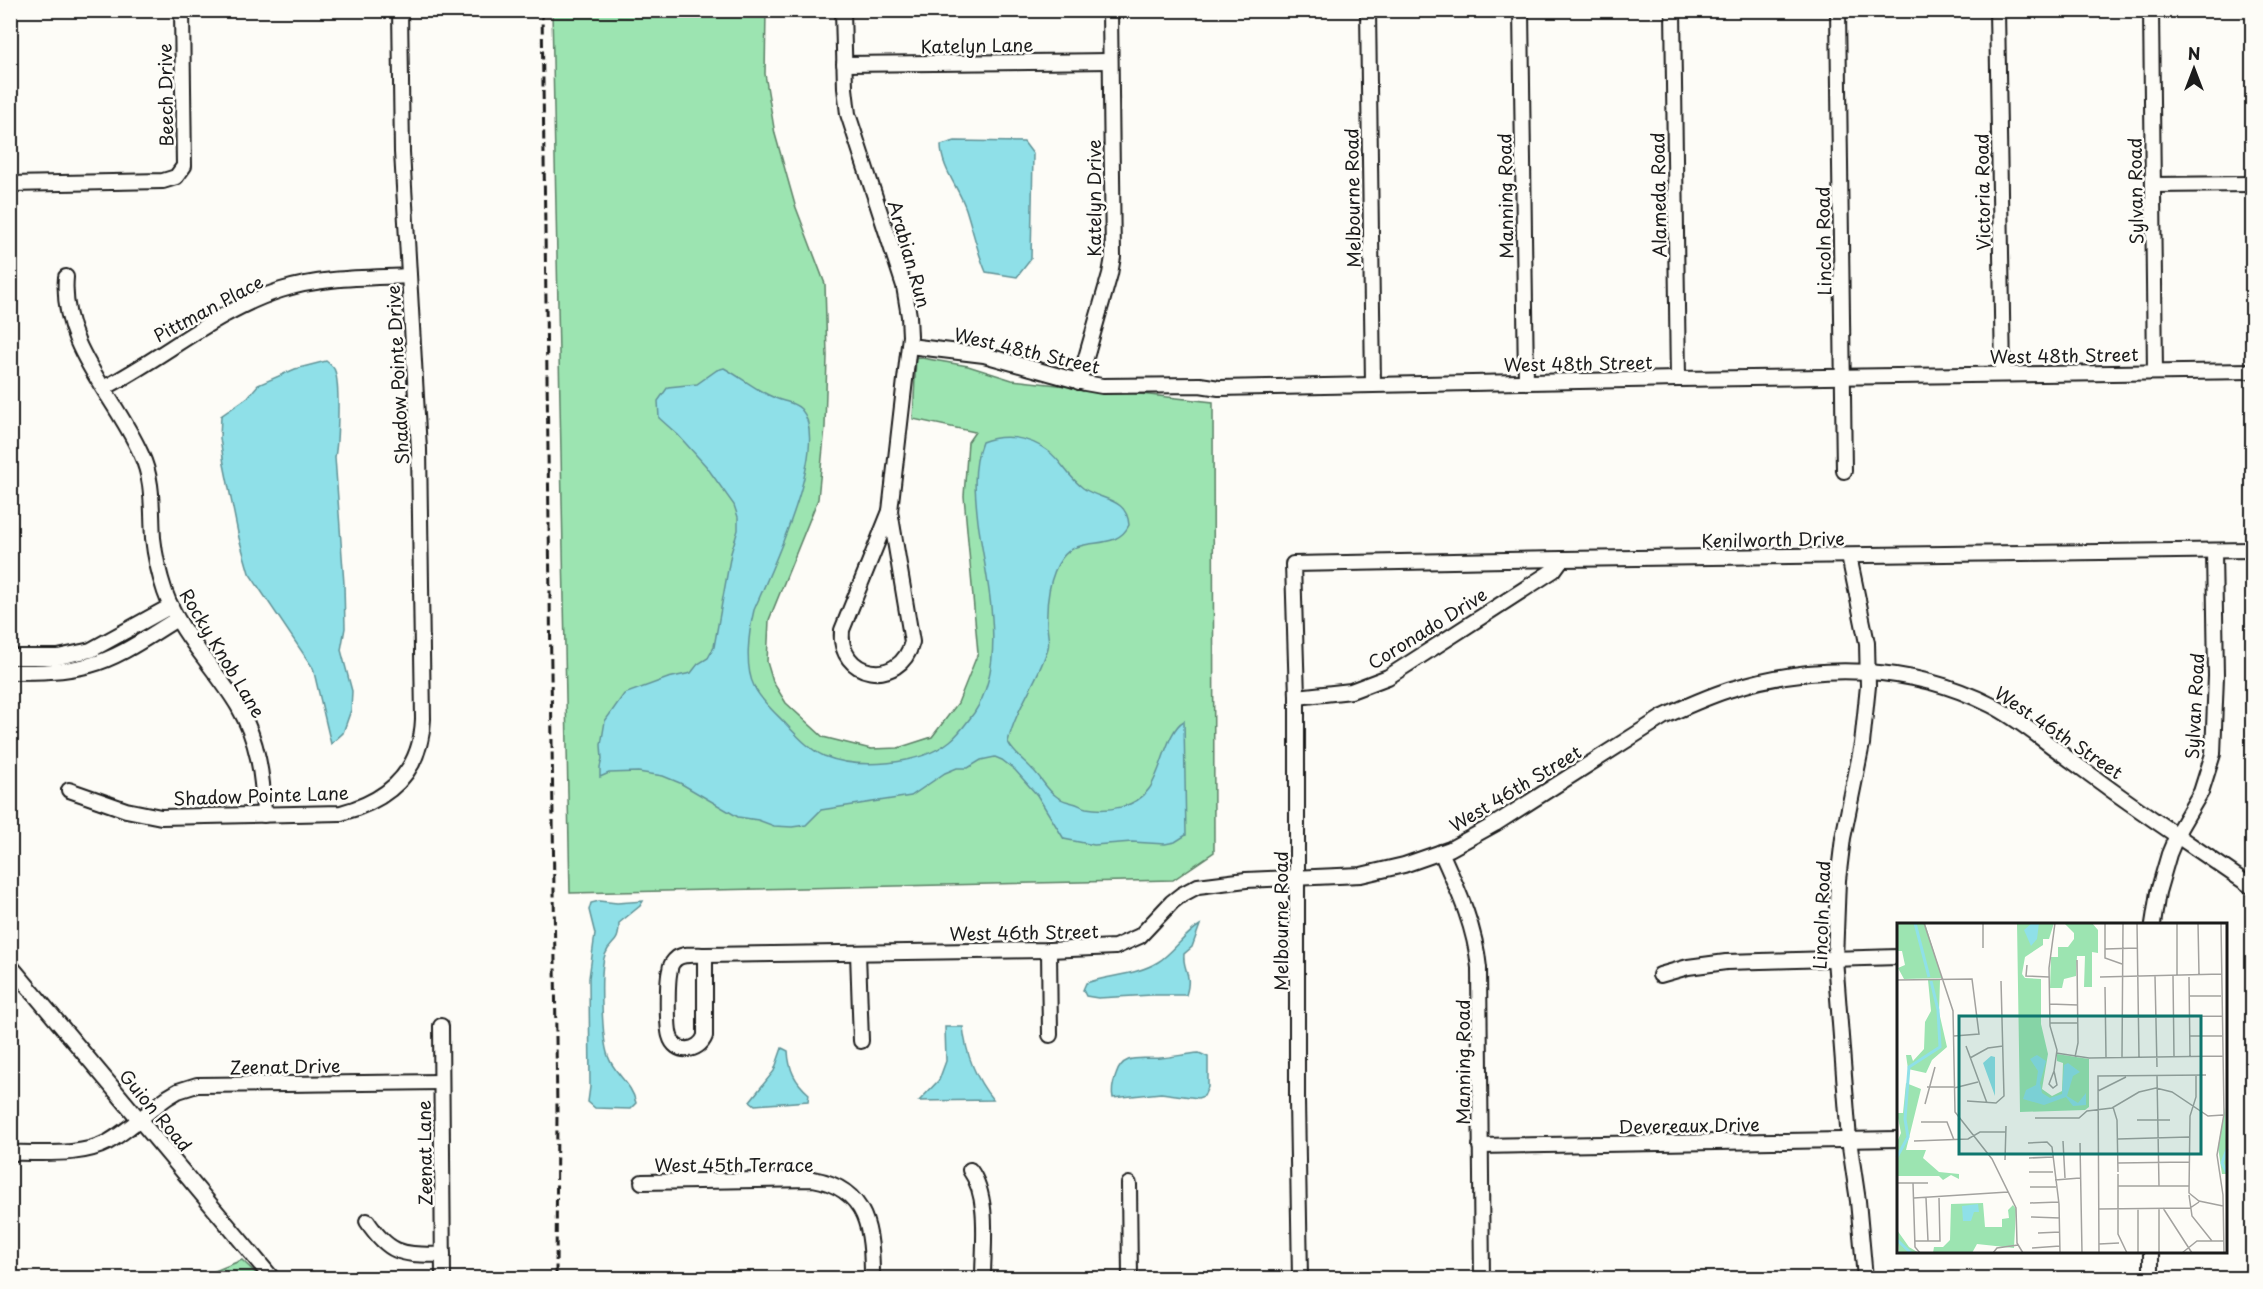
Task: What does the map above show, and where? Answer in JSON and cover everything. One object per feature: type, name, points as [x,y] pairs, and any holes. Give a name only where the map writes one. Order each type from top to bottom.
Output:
[{"type":"street","name":"Beech Drive","points":[[10,184],[163,181],[176,177],[184,166],[182,10]]},
{"type":"street","name":"Shadow Pointe Drive","points":[[400,10],[402,148],[420,470],[421,737]]},
{"type":"street","name":"Arabian Run","points":[[843,10],[845,96],[850,122],[906,296],[910,321],[890,511],[842,630],[842,643],[848,658],[860,668],[872,672],[886,671],[897,666],[906,657],[912,642],[890,511]]},
{"type":"street","name":"Katelyn Drive","points":[[1079,382],[1113,256],[1110,10]]},
{"type":"street","name":"Melbourne Road","points":[[1368,10],[1373,384]]},
{"type":"street","name":"Manning Road","points":[[1521,10],[1526,382]]},
{"type":"street","name":"Alameda Road","points":[[1673,10],[1678,379]]},
{"type":"street","name":"Lincoln Road","points":[[1838,10],[1844,471]]},
{"type":"street","name":"Victoria Road","points":[[1998,10],[2002,374]]},
{"type":"street","name":"Sylvan Road","points":[[2151,10],[2155,372]]},
{"type":"street","name":"Katelyn Lane","points":[[844,64],[1110,61]]},
{"type":"street","points":[[2153,185],[2253,184]]},
{"type":"street","name":"Pittman Place","points":[[104,388],[232,312],[270,294],[320,281],[409,276]]},
{"type":"street","name":"Rocky Knob Lane","points":[[66,278],[66,307],[77,344],[135,442],[147,469],[152,497],[156,560],[171,606],[177,619],[230,694],[249,728],[261,770],[264,815]]},
{"type":"street","name":"West 48th Street","points":[[909,346],[984,355],[1079,382],[1102,386],[1200,385],[1212,388],[2253,371]]},
{"type":"street","name":"Kenilworth Drive","points":[[1293,564],[1562,558],[2253,550]]},
{"type":"street","name":"Sylvan Road","points":[[2153,923],[2162,877],[2176,837],[2201,792],[2208,774],[2214,745],[2216,676],[2214,551]]},
{"type":"street","name":"Lincoln Road","points":[[1849,556],[1867,643],[1868,672],[1865,727],[1845,824],[1838,880],[1835,959],[1849,1140],[1860,1216],[1865,1278]]},
{"type":"street","name":"Coronado Drive","points":[[1297,697],[1351,691],[1388,677],[1554,570],[1562,558]]},
{"type":"street","name":"Melbourne Road","points":[[1293,564],[1297,697],[1297,1101],[1300,1278]]},
{"type":"street","points":[[10,657],[58,657],[91,650],[171,606]]},
{"type":"street","points":[[10,672],[64,671],[92,665],[118,654],[177,619]]},
{"type":"street","name":"West 46th Street","points":[[705,956],[705,1036],[694,1048],[684,1049],[674,1043],[669,1033],[669,971],[674,961],[682,956],[1106,949],[1130,942],[1149,928],[1172,902],[1198,886],[1246,880],[1361,875],[1404,865],[1441,852],[1486,830],[1663,717],[1680,709],[1733,688],[1779,677],[1835,672],[1892,674],[1930,681],[1962,691],[1992,705],[2032,731],[2176,837],[2253,887]]},
{"type":"street","name":"Shadow Pointe Lane","points":[[69,790],[126,810],[152,816],[341,813],[370,804],[390,791],[403,777],[415,757],[421,737]]},
{"type":"street","name":"Manning Road","points":[[1441,852],[1466,907],[1478,958],[1482,1278]]},
{"type":"street","points":[[1049,950],[1050,1035]]},
{"type":"street","points":[[858,953],[861,1041]]},
{"type":"street","points":[[1660,975],[1688,967],[1726,962],[1897,957]]},
{"type":"street","name":"Guion Road","points":[[10,965],[272,1278]]},
{"type":"street","name":"Zeenat Lane","points":[[441,1026],[443,1278]]},
{"type":"street","name":"Zeenat Drive","points":[[10,1153],[91,1149],[110,1141],[175,1092],[198,1085],[441,1082]]},
{"type":"street","name":"Devereaux Drive","points":[[1480,1146],[1897,1139]]},
{"type":"street","points":[[970,1170],[979,1185],[983,1203],[983,1278]]},
{"type":"street","name":"West 45th Terrace","points":[[642,1182],[813,1179],[840,1190],[855,1202],[870,1231],[872,1278]]},
{"type":"street","points":[[1129,1184],[1130,1278]]},
{"type":"street","points":[[367,1221],[378,1237],[403,1254],[443,1255]]},
{"type":"street","points":[[2151,1253],[2151,1278]]},
{"type":"green space","points":[[552,11],[766,11],[765,74],[775,134],[795,205],[825,284],[827,356],[825,427],[818,499],[769,620],[767,662],[773,682],[786,703],[823,737],[871,749],[898,748],[932,737],[958,703],[978,653],[964,496],[968,442],[975,432],[913,419],[916,357],[968,366],[1012,380],[1213,402],[1214,852],[1173,880],[570,893]]},
{"type":"green space","points":[[242,1260],[261,1278],[198,1278]]},
{"type":"water","points":[[955,141],[1024,142],[1033,154],[1031,259],[1017,277],[986,272],[963,201],[944,162],[941,145]]},
{"type":"water","points":[[326,361],[334,370],[338,389],[335,457],[345,628],[341,650],[352,691],[351,710],[343,733],[331,744],[313,668],[249,573],[239,538],[220,438],[221,416],[248,397],[258,385],[295,369]]},
{"type":"water","points":[[724,368],[768,395],[797,406],[801,409],[809,426],[809,450],[804,478],[784,539],[754,610],[748,648],[749,669],[756,691],[797,736],[824,756],[854,763],[889,763],[906,760],[937,749],[950,741],[966,724],[985,692],[991,669],[993,645],[989,594],[976,502],[975,482],[979,452],[982,442],[990,439],[1008,437],[1033,442],[1052,454],[1083,488],[1124,509],[1129,525],[1115,539],[1087,544],[1069,551],[1058,565],[1051,581],[1048,599],[1048,648],[1016,718],[1008,742],[1058,798],[1086,808],[1112,809],[1137,801],[1149,789],[1173,733],[1184,721],[1186,835],[1175,842],[1165,844],[1132,842],[1094,845],[1064,839],[1037,795],[1015,770],[995,757],[981,760],[968,768],[957,768],[945,773],[911,796],[821,810],[806,825],[792,827],[774,826],[758,820],[738,817],[680,783],[663,776],[638,772],[609,773],[600,777],[601,745],[605,721],[624,694],[668,678],[691,673],[698,664],[708,658],[714,647],[731,553],[738,530],[738,517],[734,505],[706,466],[659,418],[658,401],[668,387],[697,384],[717,370]]},
{"type":"water","points":[[599,901],[617,903],[643,901],[619,923],[618,936],[605,955],[602,975],[606,1048],[614,1068],[634,1096],[636,1103],[630,1109],[595,1108],[588,1102],[590,1087],[589,978],[595,934],[589,910],[591,903]]},
{"type":"water","points":[[1200,925],[1192,947],[1184,954],[1188,977],[1186,995],[1098,998],[1086,996],[1083,990],[1086,983],[1132,972],[1158,962]]},
{"type":"water","points":[[945,1027],[963,1027],[972,1066],[993,1100],[919,1101],[939,1080],[946,1061]]},
{"type":"water","points":[[782,1048],[788,1051],[791,1070],[796,1080],[809,1094],[808,1101],[755,1105],[750,1101],[774,1071]]},
{"type":"water","points":[[1199,1053],[1208,1057],[1208,1087],[1204,1096],[1198,1098],[1161,1093],[1113,1098],[1116,1075],[1123,1063],[1128,1060]]},
{"type":"railway","points":[[542,10],[557,1110],[556,1278]]}]
